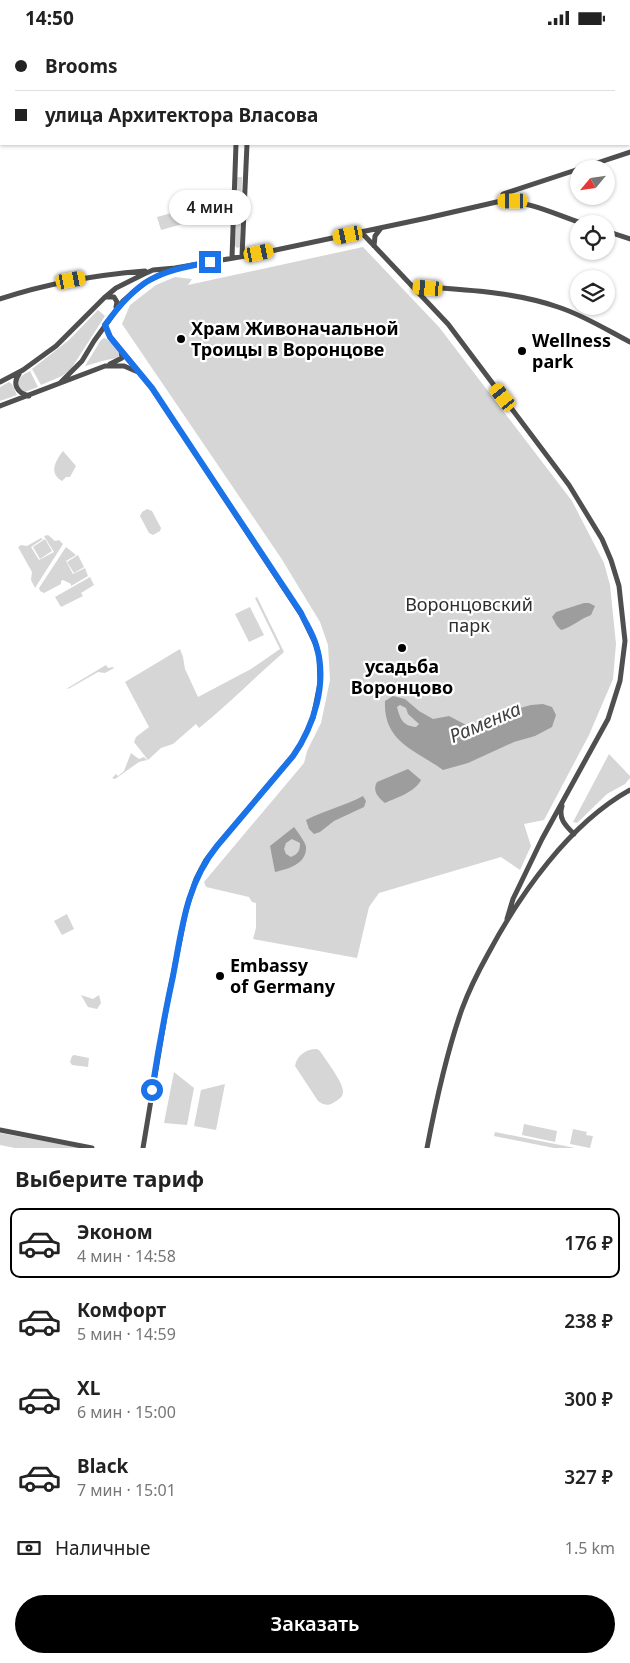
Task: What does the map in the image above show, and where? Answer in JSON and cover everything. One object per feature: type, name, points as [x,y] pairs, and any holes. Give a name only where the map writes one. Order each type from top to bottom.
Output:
[{"type":"street","points":[[232,258],[236,145]]},
{"type":"street","points":[[242,257],[246,145]]},
{"type":"street","points":[[606,160],[630,152]]},
{"type":"street","points":[[235,168],[239,173],[244,172],[246,169]]},
{"type":"street","points":[[501,201],[503,194],[570,172]]},
{"type":"street","points":[[0,299],[56,283],[118,273],[175,269],[242,257],[501,201],[513,201],[570,219]]},
{"type":"street","points":[[374,246],[375,237],[382,228]]},
{"type":"street","points":[[361,232],[448,324],[569,485],[602,539],[619,586],[625,641],[620,681],[608,719],[542,839],[513,899],[508,919]]},
{"type":"street","points":[[615,234],[630,239]]},
{"type":"street","points":[[60,382],[82,361],[115,310],[131,293],[155,276],[175,269]]},
{"type":"street","points":[[0,382],[23,370],[56,346],[104,298],[122,285],[153,270]]},
{"type":"street","points":[[118,273],[122,276],[122,285]]},
{"type":"street","points":[[414,286],[515,295],[559,307],[630,342]]},
{"type":"street","points":[[104,298],[114,297],[117,302],[115,310]]},
{"type":"street","points":[[105,325],[110,337],[157,394],[301,613],[316,645],[320,683],[313,718],[301,744],[211,853],[196,879],[186,910],[174,969],[157,1057],[143,1148]]},
{"type":"street","points":[[0,406],[122,358],[123,355],[120,348]]},
{"type":"street","points":[[105,365],[124,366],[140,373]]},
{"type":"street","points":[[23,370],[16,379],[16,386],[21,393],[29,396]]},
{"type":"street","points":[[426,1148],[438,1093],[462,1008],[474,981],[508,919],[533,882],[574,834],[612,802],[630,791]]},
{"type":"street","points":[[564,799],[560,817],[574,834]]},
{"type":"street","points":[[0,1130],[92,1148]]},
{"type":"green space","points":[[237,177],[242,177],[240,247],[237,248],[235,246]]},
{"type":"green space","points":[[182,210],[186,223],[161,230],[157,217]]},
{"type":"green space","name":"Воронцовский парк","points":[[363,247],[439,327],[572,501],[604,563],[610,585],[616,644],[613,679],[589,735],[544,820],[524,824],[531,846],[520,870],[501,857],[379,893],[369,907],[357,958],[253,939],[256,928],[256,903],[252,902],[249,897],[206,887],[204,882],[304,763],[307,751],[321,723],[330,680],[328,645],[320,622],[281,558],[122,324],[130,305],[156,285],[175,277],[192,279],[188,285]]},
{"type":"green space","points":[[98,310],[105,316],[71,369],[62,376],[41,385],[32,369],[69,340]]},
{"type":"green space","points":[[104,338],[114,345],[120,356],[85,366],[101,340]]},
{"type":"green space","points":[[30,371],[38,387],[25,392],[18,387],[19,381],[23,375]]},
{"type":"green space","points":[[9,382],[12,384],[17,395],[0,401],[0,387]]},
{"type":"green space","points":[[63,451],[76,466],[70,477],[66,477],[62,481],[55,474],[54,470],[56,462]]},
{"type":"green space","points":[[147,509],[152,511],[161,528],[160,531],[153,535],[149,533],[140,516]]},
{"type":"green space","points":[[48,535],[55,541],[59,540],[63,544],[35,588],[31,580],[32,572],[18,547],[21,545],[27,546],[41,538],[43,539],[31,547],[39,560],[54,552],[44,536]]},
{"type":"green space","points":[[45,539],[52,551],[40,559],[33,547]]},
{"type":"green space","points":[[66,547],[76,555],[66,561],[73,574],[85,568],[88,576],[71,586],[71,584],[63,580],[61,584],[44,593],[40,591],[39,588]]},
{"type":"green space","points":[[78,555],[84,567],[74,573],[67,562]]},
{"type":"green space","points":[[90,577],[94,585],[81,593],[83,596],[61,607],[55,597]]},
{"type":"green space","points":[[257,597],[284,652],[199,728],[196,724],[173,744],[161,748],[148,760],[134,742],[136,737],[149,727],[125,682],[180,649],[185,669],[198,697],[251,669],[280,649],[255,598]]},
{"type":"green space","points":[[250,607],[264,635],[249,642],[235,614]]},
{"type":"green space","points":[[106,665],[108,668],[114,668],[105,673],[98,672],[66,689]]},
{"type":"green space","points":[[131,753],[139,759],[144,757],[147,760],[139,762],[115,779],[112,778],[124,771]]},
{"type":"green space","points":[[609,754],[630,778],[625,784],[607,794],[577,823],[573,822]]},
{"type":"green space","points":[[67,914],[74,929],[62,935],[54,921]]},
{"type":"green space","points":[[81,995],[93,999],[99,995],[101,1003],[97,1009],[88,1007]]},
{"type":"green space","points":[[317,1049],[334,1071],[343,1088],[341,1097],[329,1105],[318,1101],[295,1066],[303,1053]]},
{"type":"green space","points":[[74,1055],[89,1058],[88,1067],[72,1065],[70,1062]]},
{"type":"green space","points":[[174,1072],[194,1088],[187,1125],[164,1123]]},
{"type":"green space","points":[[225,1084],[216,1130],[194,1126],[201,1090]]},
{"type":"green space","points":[[524,1124],[557,1131],[555,1142],[522,1135]]},
{"type":"green space","points":[[573,1129],[587,1132],[586,1135],[593,1136],[590,1148],[570,1144]]},
{"type":"green space","points":[[495,1132],[575,1148],[554,1148],[494,1136]]},
{"type":"green space","points":[[0,1133],[81,1148],[15,1148],[0,1145]]},
{"type":"water","points":[[584,603],[595,606],[591,615],[561,630],[557,626],[552,617],[556,612]]},
{"type":"water","name":"Раменка","points":[[393,696],[405,699],[419,711],[433,719],[449,716],[468,726],[480,723],[490,716],[531,705],[543,704],[552,707],[556,715],[552,727],[535,736],[514,742],[468,763],[443,770],[412,750],[395,736],[389,726],[385,701]],"holes":[[[400,705],[406,708],[408,714],[419,724],[416,727],[408,725],[401,718],[397,707]]]},
{"type":"water","points":[[408,769],[421,780],[405,794],[385,803],[375,791],[377,782]]},
{"type":"water","points":[[363,796],[366,801],[364,807],[334,821],[320,832],[314,834],[309,829],[306,820]]},
{"type":"water","points":[[294,827],[306,847],[300,862],[275,872],[270,846]],"holes":[[[292,839],[300,843],[299,850],[295,855],[291,857],[286,854],[284,849],[286,843]]]},
{"type":"place","name":"Храм Живоначальной Троицы в Воронцове","points":[[181,339]]},
{"type":"place","name":"Wellness park","points":[[522,351]]},
{"type":"place","name":"усадьба Воронцово","points":[[402,648]]},
{"type":"place","name":"Embassy of Germany","points":[[220,976]]},
{"type":"route","points":[[152,1090],[191,890],[206,860],[301,744],[316,709],[320,683],[316,645],[301,613],[152,388],[110,337],[106,329],[105,325],[123,301],[155,276],[175,269],[210,262]]}]
